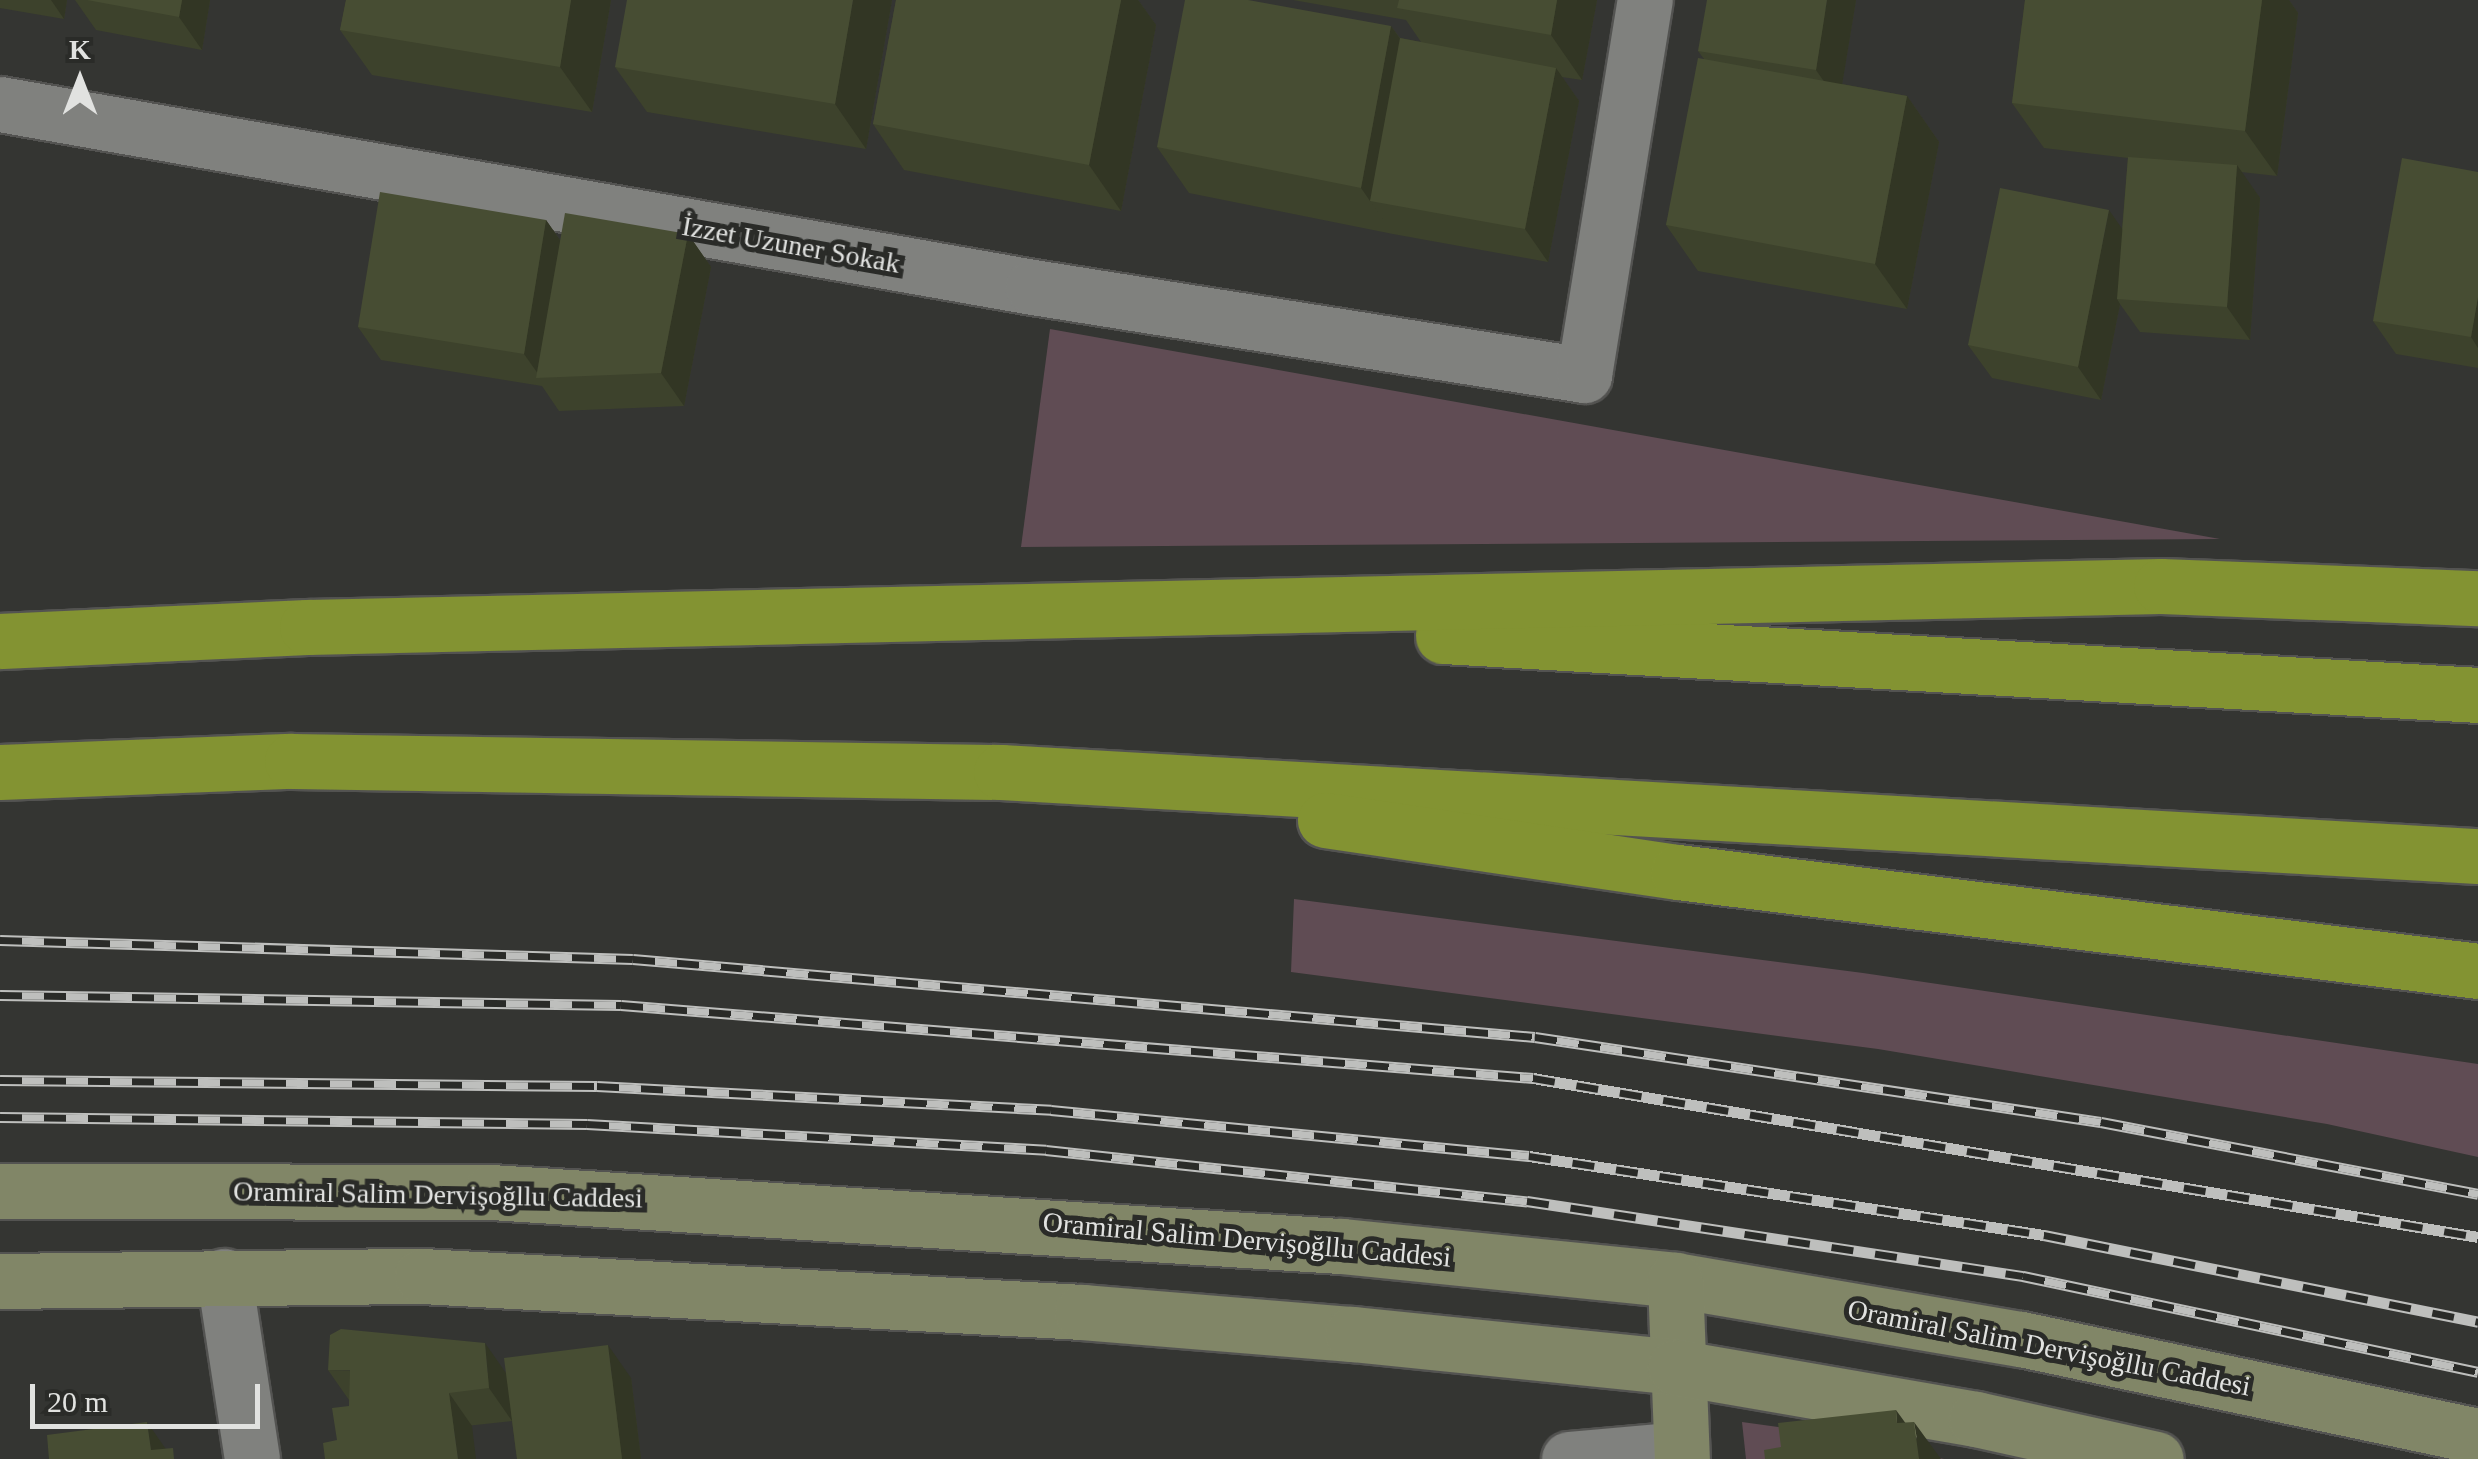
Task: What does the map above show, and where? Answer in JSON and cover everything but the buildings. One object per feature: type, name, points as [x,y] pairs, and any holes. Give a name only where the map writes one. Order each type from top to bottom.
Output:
[{"type":"highway","points":[[0,641],[307,627],[2160,586],[2478,598]]},
{"type":"highway","points":[[1006,613],[2478,695]]},
{"type":"highway","points":[[0,614],[307,627]]},
{"type":"highway","points":[[0,772],[292,761],[1000,772],[2478,856]]},
{"type":"highway","points":[[1000,772],[1678,872],[2478,971]]},
{"type":"main road","name":"Oramiral Salim Dervişoğllu Caddesi","points":[[0,1191],[492,1192],[666,1201],[1074,1224],[1675,1280],[2021,1339],[2478,1436]]},
{"type":"main road","points":[[0,1281],[422,1276],[1082,1312],[1675,1367],[1976,1419],[2156,1459]]},
{"type":"main road","points":[[1675,1280],[1681,1454]]},
{"type":"street","name":"İzzet Uzuner Sokak","points":[[0,104],[1032,287],[1584,376],[1646,0]]},
{"type":"street","points":[[224,1276],[252,1459]]},
{"type":"street","points":[[1569,1459],[1681,1454]]},
{"type":"shaded area","points":[[1050,329],[2220,539],[1021,547]]},
{"type":"shaded area","points":[[1294,899],[1863,973],[2478,1064],[2478,1157],[2327,1124],[1878,1049],[1291,972]]},
{"type":"shaded area","points":[[1742,1422],[1813,1432],[1944,1459],[1746,1459]]},
{"type":"railway","points":[[0,940],[633,959],[1535,1037],[2101,1122],[2478,1194]]},
{"type":"railway","points":[[0,995],[621,1005],[1533,1078],[2478,1237]]},
{"type":"railway","points":[[0,1080],[597,1086],[1051,1110],[1529,1156],[2044,1235],[2478,1322]]},
{"type":"railway","points":[[0,1117],[587,1124],[1046,1150],[1527,1201],[2023,1276],[2478,1372]]}]
